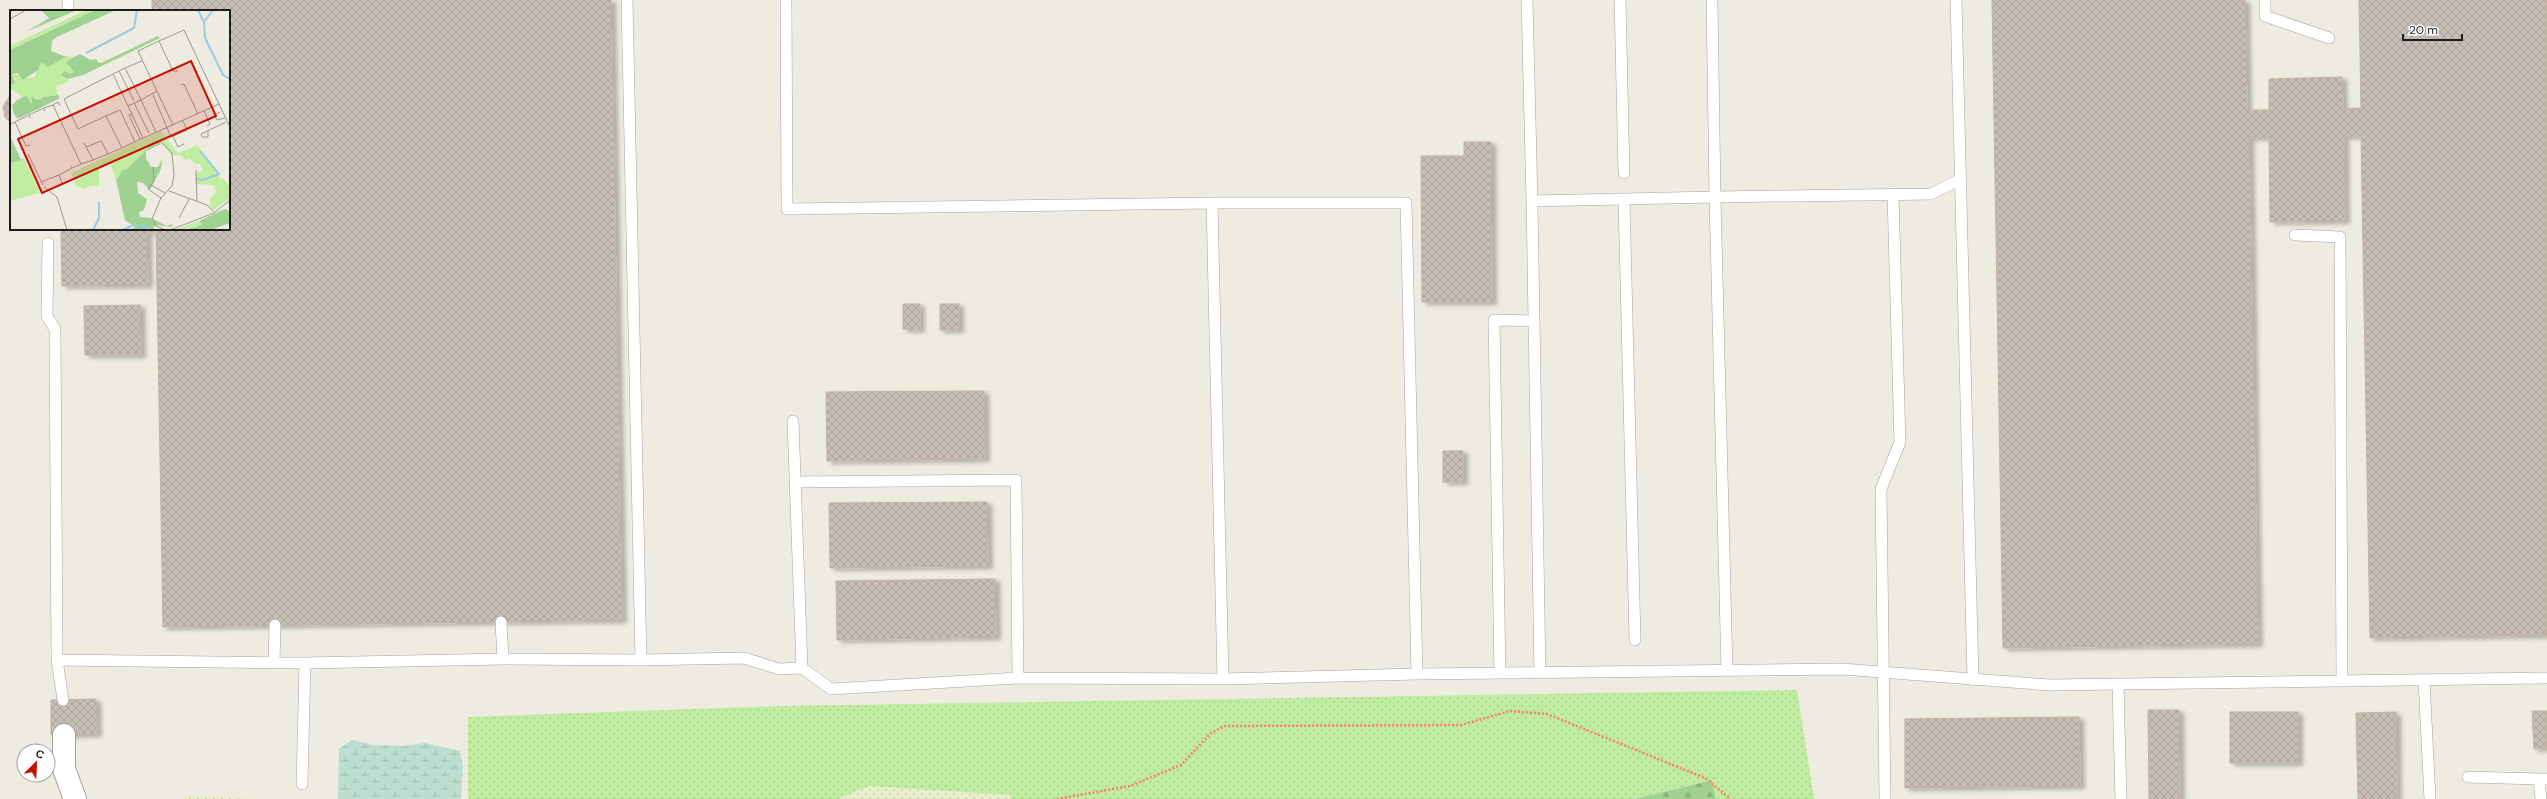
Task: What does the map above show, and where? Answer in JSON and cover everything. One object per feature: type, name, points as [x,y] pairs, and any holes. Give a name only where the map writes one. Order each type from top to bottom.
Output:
[{"type":"street","points":[[64,735],[64,769],[75,799]]},
{"type":"lane","points":[[627,0],[641,660]]},
{"type":"lane","points":[[786,0],[787,209],[1212,203],[1406,203],[1417,674]]},
{"type":"lane","points":[[1528,0],[1540,672]]},
{"type":"lane","points":[[1620,0],[1624,173]]},
{"type":"lane","points":[[1712,0],[1715,197],[1727,671]]},
{"type":"lane","points":[[1956,0],[1973,680]]},
{"type":"lane","points":[[2265,0],[2265,16],[2329,38]]},
{"type":"lane","points":[[1532,201],[1931,194],[1961,179]]},
{"type":"lane","points":[[1885,799],[1881,489],[1900,442],[1893,195]]},
{"type":"lane","points":[[1624,199],[1635,640]]},
{"type":"lane","points":[[1212,203],[1223,679]]},
{"type":"lane","points":[[2295,235],[2340,237],[2342,681]]},
{"type":"lane","points":[[48,243],[47,316],[55,329],[57,660],[63,700]]},
{"type":"lane","points":[[1500,673],[1494,320],[1534,321]]},
{"type":"lane","points":[[793,421],[802,668]]},
{"type":"lane","points":[[795,482],[1016,480],[1018,678]]},
{"type":"lane","points":[[501,622],[503,660]]},
{"type":"lane","points":[[274,663],[275,625]]},
{"type":"lane","points":[[57,660],[305,663],[744,658],[779,669],[802,668],[831,689],[1018,678],[1223,679],[1540,672],[1842,670],[2049,686],[2547,678]]},
{"type":"lane","points":[[302,784],[305,663]]},
{"type":"lane","points":[[2424,680],[2430,799]]},
{"type":"lane","points":[[2118,685],[2121,799]]},
{"type":"lane","points":[[2468,776],[2543,779],[2541,799]]},
{"type":"path","points":[[1057,799],[1130,786],[1181,765],[1211,733],[1225,726],[1460,725],[1510,711],[1547,714],[1705,778],[1732,799]]},
{"type":"green space","points":[[1797,690],[1814,799],[1716,799],[1711,780],[1635,799],[1010,799],[1011,795],[869,786],[838,799],[468,799],[468,717],[780,706]]},
{"type":"green space","points":[[352,740],[373,745],[404,746],[424,743],[460,751],[463,766],[461,799],[338,799],[339,749]]},
{"type":"green space","points":[[1712,780],[1716,799],[1635,799]]},
{"type":"green space","points":[[869,786],[1011,795],[1010,799],[838,799]]},
{"type":"green space","points":[[185,796],[258,799],[183,799]]},
{"type":"building","points":[[152,0],[611,0],[622,620],[163,627],[156,230],[230,230],[230,10],[152,10]]},
{"type":"building","points":[[1992,0],[2245,0],[2247,110],[2269,110],[2269,79],[2342,77],[2343,109],[2361,108],[2359,0],[2547,0],[2547,635],[2370,638],[2361,136],[2344,136],[2345,221],[2270,222],[2269,137],[2249,138],[2258,644],[2003,648]]},
{"type":"building","points":[[10,96],[10,122],[5,117],[3,106]]},
{"type":"building","points":[[1464,142],[1491,142],[1492,302],[1422,302],[1421,156],[1464,156]]},
{"type":"building","points":[[61,230],[156,230],[156,232],[147,232],[148,285],[62,286]]},
{"type":"building","points":[[903,304],[920,304],[920,330],[903,329]]},
{"type":"building","points":[[940,304],[959,304],[959,330],[940,330]]},
{"type":"building","points":[[140,305],[141,355],[85,355],[84,306]]},
{"type":"building","points":[[984,391],[985,459],[827,461],[826,392]]},
{"type":"building","points":[[1443,451],[1463,451],[1463,482],[1443,482]]},
{"type":"building","points":[[987,502],[988,566],[830,568],[829,503]]},
{"type":"building","points":[[995,579],[996,637],[837,640],[836,581]]},
{"type":"building","points":[[96,699],[97,734],[51,735],[51,700]]},
{"type":"building","points":[[2148,710],[2179,710],[2180,799],[2149,799]]},
{"type":"building","points":[[2532,711],[2547,711],[2547,748],[2534,749]]},
{"type":"building","points":[[2230,712],[2298,712],[2298,763],[2230,763]]},
{"type":"building","points":[[2396,712],[2397,799],[2358,799],[2356,713]]},
{"type":"building","points":[[2079,717],[2080,786],[1905,788],[1905,719]]}]
